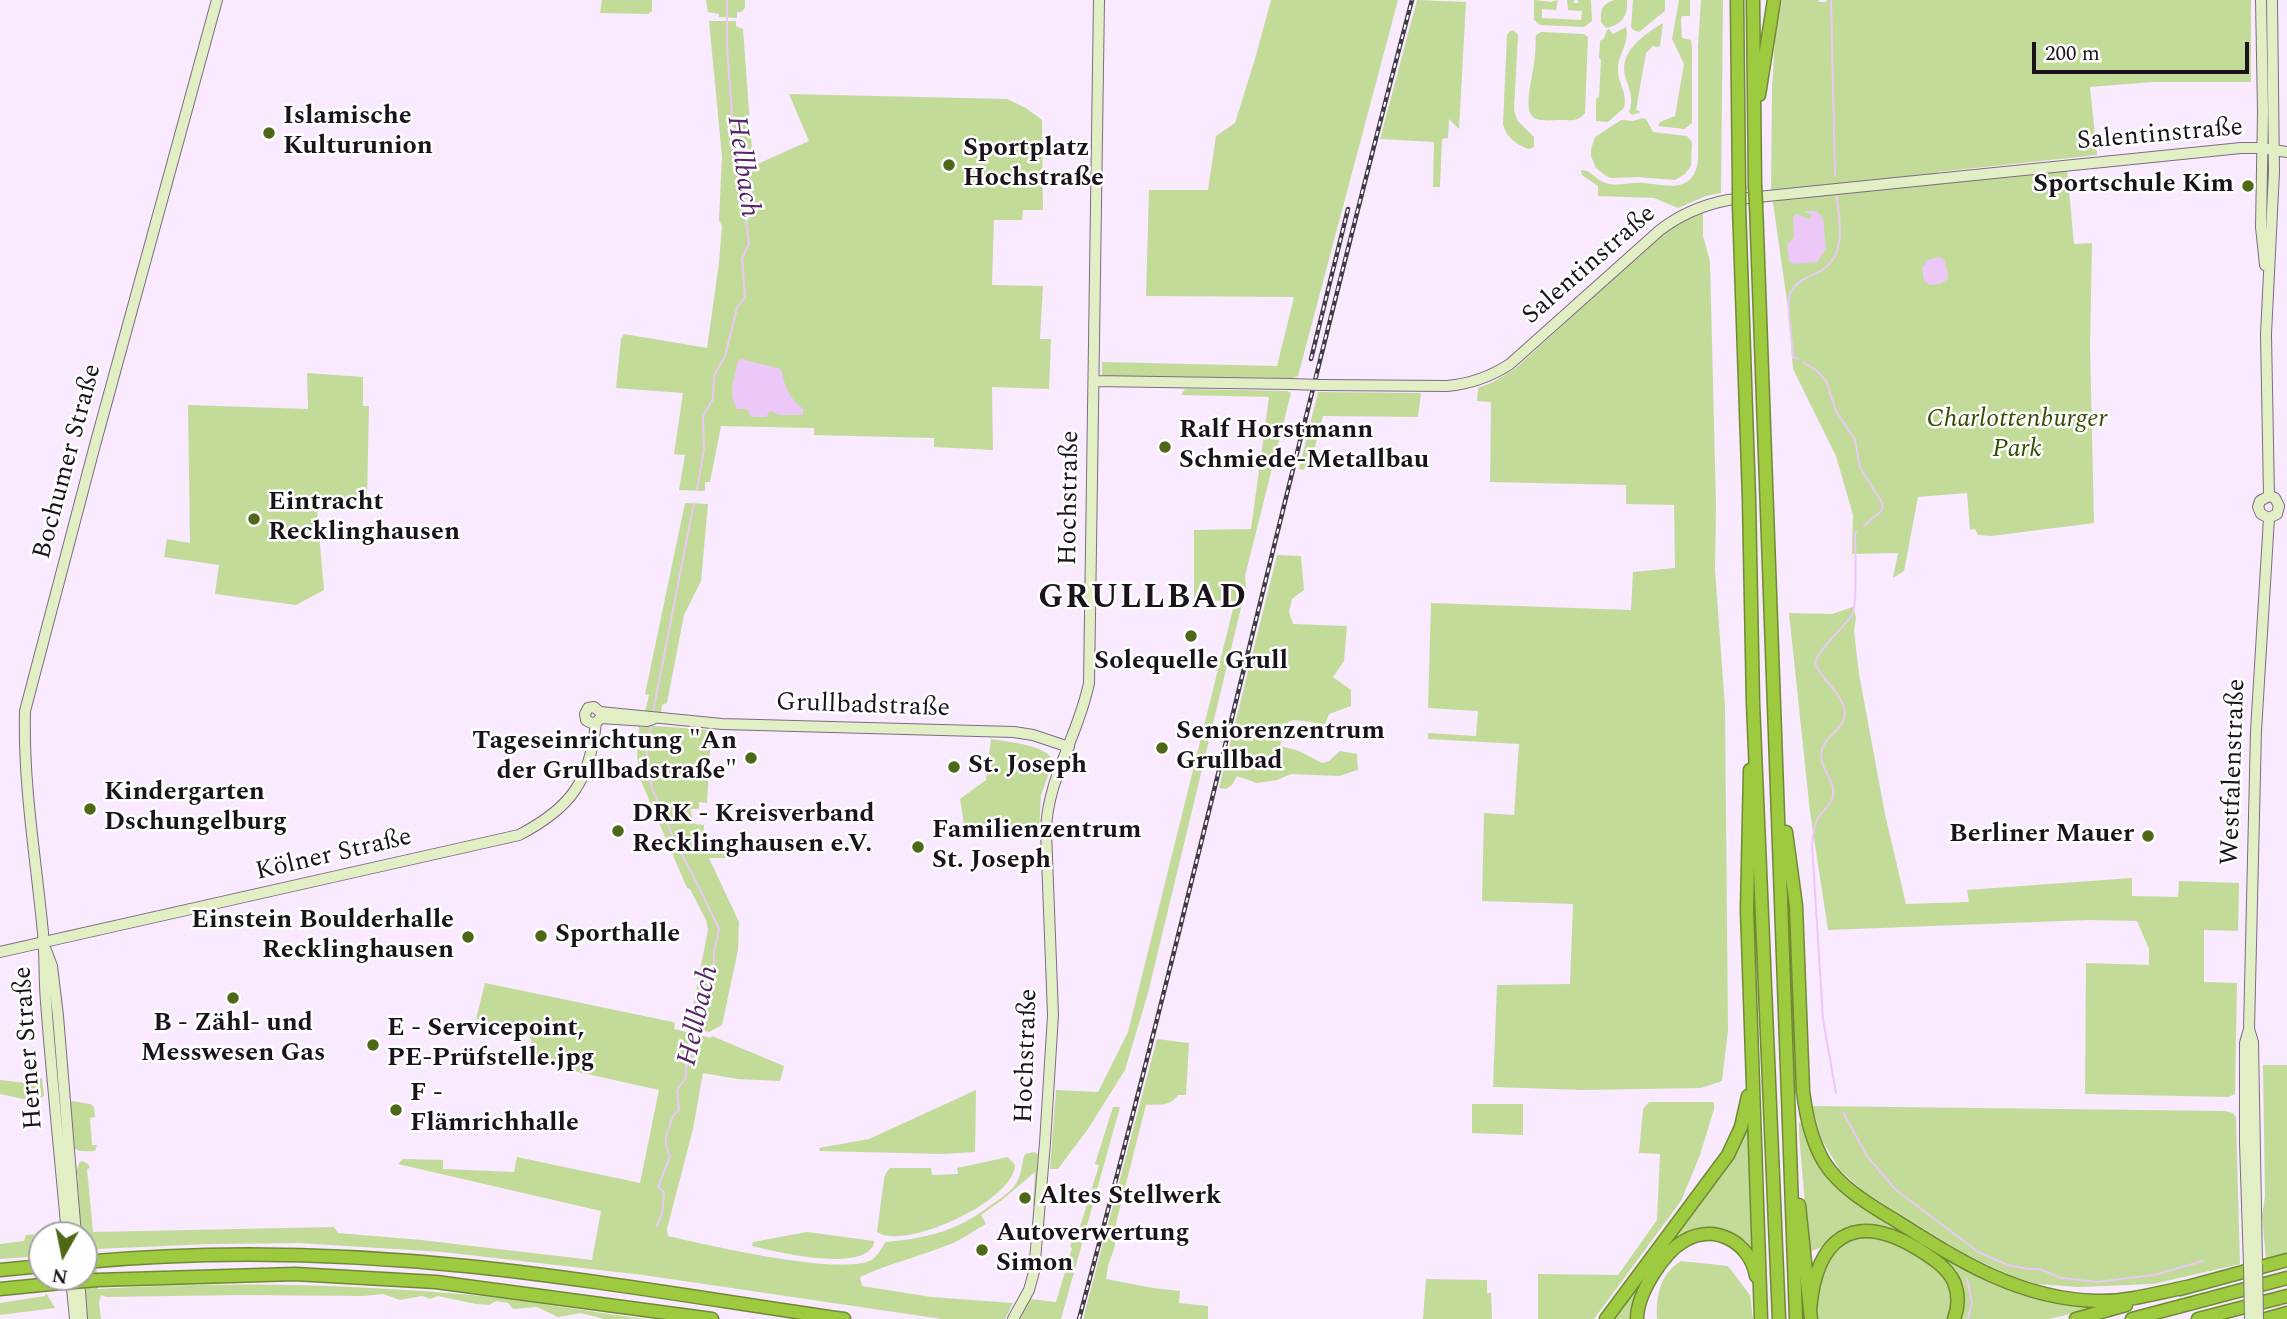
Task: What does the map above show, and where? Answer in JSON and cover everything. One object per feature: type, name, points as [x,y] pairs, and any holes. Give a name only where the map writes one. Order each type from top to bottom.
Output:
[{"type":"highway","points":[[1737,0],[1739,206],[1754,703],[1779,1319]]},
{"type":"highway","points":[[1753,0],[1755,186],[1796,1319]]},
{"type":"highway","points":[[1754,151],[1759,94],[1774,0]]},
{"type":"highway","points":[[1754,703],[1746,859],[1751,1100],[1761,1319]]},
{"type":"highway","points":[[1775,757],[1782,789],[1796,906],[1803,1091],[1815,1143],[1825,1163],[1852,1192],[1925,1239],[1984,1273],[2039,1293],[2098,1301],[2120,1300],[2187,1287]]},
{"type":"highway","points":[[1606,1319],[1728,1155],[1751,1100]]},
{"type":"highway","points":[[1791,1174],[1798,1191],[1811,1314]]},
{"type":"highway","points":[[1811,1314],[1812,1285],[1828,1249],[1849,1235],[1873,1231],[1910,1244],[1940,1264],[1954,1281],[1958,1302],[1954,1319]]},
{"type":"highway","points":[[1637,1319],[1647,1284],[1671,1251],[1691,1238],[1714,1234],[1736,1242],[1750,1258],[1755,1271],[1761,1319]]},
{"type":"highway","points":[[98,1261],[298,1256],[413,1262],[561,1278],[844,1319]]},
{"type":"highway","points":[[2076,1319],[2287,1260]]},
{"type":"highway","points":[[0,1270],[28,1267]]},
{"type":"highway","points":[[98,1280],[295,1274],[423,1281],[712,1319]]},
{"type":"highway","points":[[2132,1319],[2287,1278]]},
{"type":"highway","points":[[0,1289],[28,1285]]},
{"type":"highway","points":[[2198,1319],[2287,1296]]},
{"type":"highway","points":[[2266,1319],[2287,1314]]},
{"type":"street","name":"Bochumer Straße","points":[[44,943],[29,800],[24,736],[25,711],[84,484],[217,0]]},
{"type":"street","name":"Hochstraße","points":[[1013,1319],[1029,1290],[1035,1259],[1053,1015],[1046,815],[1050,796],[1085,706],[1090,683],[1100,0]]},
{"type":"street","name":"Westfalenstraße","points":[[2261,0],[2261,227],[2267,281]]},
{"type":"street","name":"Westfalenstraße","points":[[2250,1319],[2253,1265],[2253,1042],[2249,1029],[2256,731],[2269,518],[2263,516],[2258,507],[2262,499],[2269,496],[2265,382],[2274,150],[2272,0]]},
{"type":"street","name":"Salentinstraße","points":[[1094,381],[1461,385],[1495,374],[1510,364],[1660,230],[1703,205],[2157,156],[2262,148],[2287,152]]},
{"type":"street","name":"Kölner Straße","points":[[0,952],[520,835],[559,811],[578,786],[594,741],[596,719]]},
{"type":"street","name":"Grullbadstraße","points":[[596,719],[1014,733],[1033,735],[1069,747]]},
{"type":"street","name":"Herner Straße","points":[[44,943],[44,985],[67,1221]]},
{"type":"street","name":"Herner Straße","points":[[44,943],[52,966],[58,1016],[75,1221]]},
{"type":"street","name":"Westfalenstraße","points":[[2253,1265],[2258,1319]]},
{"type":"street","points":[[69,1291],[75,1319]]},
{"type":"street","points":[[80,1291],[82,1319]]},
{"type":"green space","points":[[602,0],[652,0],[652,11],[648,14],[600,13]]},
{"type":"green space","points":[[706,0],[745,0],[745,8],[737,12],[737,18],[719,17],[719,14],[708,12]]},
{"type":"green space","points":[[1271,0],[1398,0],[1298,376],[1102,376],[1102,362],[1277,366],[1294,297],[1146,296],[1149,190],[1208,190],[1216,136],[1235,123]]},
{"type":"green space","points":[[1417,0],[1466,2],[1459,129],[1449,119],[1448,138],[1442,139],[1440,187],[1433,187],[1434,142],[1380,139]]},
{"type":"green space","points":[[1534,0],[1558,0],[1556,10],[1542,9],[1542,18],[1581,20],[1582,11],[1568,10],[1567,0],[1578,3],[1578,0],[1591,0],[1592,21],[1584,27],[1540,25],[1534,20]]},
{"type":"green space","points":[[1614,0],[1627,0],[1626,11],[1620,22],[1606,28],[1601,22],[1602,11],[1606,4]]},
{"type":"green space","points":[[1633,0],[1665,0],[1665,11],[1639,32],[1633,30]]},
{"type":"green space","points":[[1679,0],[1690,0],[1690,16],[1682,16],[1681,19],[1682,38],[1691,40],[1692,48],[1692,123],[1684,129],[1658,126],[1660,122],[1675,116],[1684,64],[1672,39]]},
{"type":"green space","points":[[1701,0],[1723,0],[1721,193],[1706,196],[1678,208],[1654,198],[1598,196],[1598,186],[1582,175],[1581,170],[1610,184],[1644,183],[1670,186],[1685,183],[1695,172],[1698,162],[1698,46]]},
{"type":"green space","name":"Charlottenburger Park","points":[[1782,0],[2251,0],[2251,82],[2152,82],[2090,87],[2097,155],[1938,172],[1939,182],[2067,168],[2074,244],[2092,243],[2090,347],[2094,523],[1991,536],[1978,535],[1975,529],[1970,530],[1967,493],[1918,497],[1904,571],[1893,578],[1898,553],[1852,554],[1853,515],[1836,456],[1793,369],[1788,308],[1771,189],[1772,87],[1775,40]]},
{"type":"green space","points":[[709,21],[736,21],[736,26],[743,29],[753,166],[809,141],[789,94],[1007,99],[1042,120],[1043,210],[1023,210],[1022,220],[994,220],[992,285],[1043,286],[1040,339],[1051,339],[1049,389],[992,387],[993,450],[934,447],[934,438],[814,435],[814,428],[721,426],[710,482],[705,482],[705,491],[679,490],[685,455],[674,454],[683,393],[616,388],[621,339],[624,334],[707,348],[722,226],[719,220],[722,157]]},
{"type":"green space","points":[[1663,23],[1660,46],[1653,46],[1646,53],[1636,110],[1641,112],[1632,115],[1629,112],[1631,99],[1624,70],[1625,61],[1640,39]]},
{"type":"green space","points":[[1626,27],[1618,70],[1625,98],[1624,108],[1608,122],[1596,121],[1600,41],[1607,30],[1613,34]]},
{"type":"green space","points":[[1513,30],[1518,35],[1514,110],[1517,120],[1534,137],[1534,147],[1529,149],[1513,140],[1506,133],[1503,124],[1507,35]]},
{"type":"green space","points":[[1541,32],[1584,34],[1588,37],[1585,113],[1577,119],[1542,120],[1536,119],[1530,113],[1536,35]]},
{"type":"green space","points":[[1643,118],[1653,132],[1687,136],[1692,142],[1691,166],[1685,174],[1675,180],[1611,178],[1596,168],[1591,156],[1595,137],[1621,120]]},
{"type":"green space","points":[[1703,211],[1703,236],[1710,261],[1715,570],[1725,707],[1728,1030],[1722,1081],[1701,1088],[1584,1090],[1493,1087],[1497,985],[1570,984],[1573,904],[1482,901],[1484,813],[1514,815],[1519,744],[1428,739],[1428,733],[1476,736],[1478,711],[1428,708],[1431,603],[1631,610],[1633,572],[1675,568],[1674,505],[1626,504],[1626,485],[1490,482],[1491,402],[1477,401],[1478,388],[1516,368],[1654,241],[1677,222]]},
{"type":"green space","name":"Eintracht Recklinghausen","points":[[307,373],[363,377],[363,406],[369,406],[367,499],[316,499],[324,590],[296,605],[215,594],[219,565],[164,557],[167,539],[190,543],[188,405],[308,409]]},
{"type":"green space","points":[[1185,389],[1291,393],[1245,576],[1246,587],[1148,993],[1125,1070],[1088,1129],[1058,1169],[1050,1169],[1056,1090],[1098,1092],[1128,1032],[1235,601],[1194,600],[1194,530],[1251,529],[1269,397],[1181,395]]},
{"type":"green space","points":[[1318,392],[1421,393],[1418,417],[1323,416],[1314,451],[1327,457],[1324,466],[1312,465],[1302,470],[1299,469]]},
{"type":"green space","points":[[685,503],[708,504],[701,581],[684,615],[667,703],[662,705],[661,713],[645,712],[649,695],[645,694]]},
{"type":"green space","points":[[1277,555],[1301,556],[1304,590],[1292,599],[1289,612],[1293,624],[1347,626],[1344,661],[1333,677],[1351,690],[1351,706],[1329,714],[1325,724],[1294,720],[1288,722],[1280,746],[1299,751],[1322,763],[1329,761],[1340,751],[1357,754],[1358,770],[1339,776],[1291,774],[1277,780],[1257,783],[1237,776],[1226,789],[1219,788]]},
{"type":"green space","points":[[1853,607],[1859,674],[1885,814],[1906,904],[1969,902],[1967,890],[2132,878],[2132,896],[2178,897],[2179,881],[2239,883],[2238,931],[2204,930],[2204,982],[2237,983],[2235,1094],[2228,1097],[2085,1094],[2086,963],[2149,965],[2149,949],[2137,921],[2088,920],[1828,930],[1810,812],[1789,613],[1832,614]]},
{"type":"green space","points":[[643,725],[711,730],[707,803],[699,802],[699,809],[690,809],[694,824],[704,825],[703,846],[739,848],[739,858],[709,858],[739,922],[738,950],[722,1025],[709,1032],[689,1027],[708,930],[706,920],[687,888],[641,781],[637,756],[639,727]]},
{"type":"green space","points":[[991,739],[1027,745],[1050,756],[1053,762],[1041,795],[1039,833],[966,837],[960,799],[986,780]]},
{"type":"green space","points":[[485,983],[673,1022],[674,1029],[711,1038],[712,1036],[784,1066],[780,1081],[737,1079],[703,1073],[693,1129],[667,1229],[668,1236],[773,1258],[834,1265],[858,1264],[873,1259],[886,1242],[917,1238],[969,1220],[1015,1185],[1025,1154],[1038,1154],[1035,1205],[1035,1172],[981,1215],[986,1224],[953,1243],[860,1277],[862,1286],[931,1297],[1013,1303],[1005,1319],[942,1319],[643,1275],[443,1252],[298,1243],[98,1249],[98,1232],[334,1227],[338,1233],[592,1260],[601,1211],[398,1164],[403,1159],[443,1160],[443,1169],[514,1172],[517,1157],[640,1183],[659,1090],[538,1063],[529,1032],[476,1019]]},
{"type":"green space","points":[[1157,1039],[1189,1043],[1186,1095],[1178,1095],[1168,1103],[1160,1105],[1146,1105],[1116,1223],[1115,1246],[1106,1279],[1180,1291],[1179,1303],[1208,1306],[1208,1319],[1083,1319]]},
{"type":"green space","points":[[2263,1065],[2287,1065],[2287,1254],[2266,1260],[2262,1215],[2265,1197]]},
{"type":"green space","points":[[42,1078],[44,1096],[33,1101],[0,1094],[0,1080],[26,1083]]},
{"type":"green space","points":[[976,1090],[975,1152],[943,1154],[820,1151],[819,1148],[869,1139]]},
{"type":"green space","points":[[66,1100],[94,1107],[95,1117],[90,1118],[92,1145],[97,1145],[95,1151],[79,1151],[74,1147]]},
{"type":"green space","points":[[1649,1102],[1714,1102],[1700,1155],[1681,1201],[1594,1319],[1538,1319],[1538,1274],[1618,1275],[1657,1220],[1660,1154],[1639,1153],[1643,1109]]},
{"type":"green space","points":[[1472,1104],[1523,1104],[1523,1135],[1472,1133]]},
{"type":"green space","points":[[1812,1106],[2233,1113],[2236,1118],[2240,1264],[2153,1284],[2078,1287],[2037,1284],[2011,1276],[1963,1253],[1863,1191],[1840,1170],[1822,1140]]},
{"type":"green space","points":[[1113,1107],[1120,1107],[1061,1319],[1020,1319],[1030,1299],[1056,1302],[1075,1231],[1079,1230],[1099,1165],[1095,1164]]},
{"type":"green space","points":[[1802,1122],[1817,1159],[1924,1245],[2004,1288],[2041,1298],[2108,1305],[2049,1319],[1958,1319],[1961,1296],[1914,1242],[1902,1234],[1880,1226],[1858,1226],[1809,1252],[1799,1134],[1799,1123]]},
{"type":"green space","points":[[1748,1128],[1753,1249],[1740,1236],[1722,1229],[1704,1227],[1688,1231],[1675,1241],[1654,1270],[1633,1319],[1610,1319]]},
{"type":"green space","points":[[1008,1157],[1015,1165],[1010,1179],[978,1207],[933,1229],[910,1235],[891,1236],[877,1232],[884,1179],[890,1168],[931,1168],[932,1175],[958,1174],[957,1168]]},
{"type":"green space","points":[[82,1161],[88,1164],[90,1168],[87,1169],[92,1221],[80,1221],[77,1170],[79,1163]]},
{"type":"green space","points":[[807,1232],[874,1241],[874,1244],[866,1253],[837,1259],[798,1256],[752,1246],[753,1242]]},
{"type":"green space","points":[[26,1235],[28,1257],[0,1259],[0,1244],[24,1241]]},
{"type":"green space","points":[[1867,1235],[1897,1241],[1945,1274],[1954,1294],[1951,1319],[1816,1319],[1817,1289],[1824,1265],[1839,1247]]},
{"type":"green space","points":[[1681,1261],[1728,1266],[1750,1295],[1753,1319],[1657,1319],[1661,1286],[1668,1272]]},
{"type":"green space","points":[[1426,1279],[1487,1280],[1487,1293],[1491,1293],[1492,1319],[1423,1319]]},
{"type":"green space","points":[[294,1285],[491,1297],[644,1319],[604,1319],[581,1313],[558,1317],[537,1307],[513,1309],[508,1303],[496,1301],[489,1305],[476,1304],[438,1296],[430,1299],[422,1296],[400,1300],[383,1294],[101,1295],[101,1319],[86,1319],[85,1291],[147,1287]]},
{"type":"green space","points":[[46,1293],[55,1308],[0,1315],[0,1303],[45,1296]]},
{"type":"shaded area","points":[[1803,211],[1816,211],[1823,218],[1826,249],[1817,262],[1794,264],[1789,261],[1787,244],[1794,238],[1793,217],[1796,214],[1810,219],[1812,215]]},
{"type":"shaded area","points":[[1939,257],[1944,259],[1947,280],[1930,285],[1924,281],[1922,268],[1927,260]]},
{"type":"shaded area","points":[[741,359],[781,369],[788,391],[803,409],[803,415],[780,415],[770,411],[766,417],[751,417],[747,409],[737,409],[733,385],[738,361]]},
{"type":"waterway","name":"Hellbach","points":[[697,490],[704,449],[703,416],[713,399],[714,376],[725,356],[737,308],[745,297],[742,259],[749,244],[746,221],[749,211],[736,168],[727,47],[727,0]]},
{"type":"waterway","points":[[1831,0],[1835,176]]},
{"type":"waterway","points":[[1798,359],[1793,357],[1789,298],[1797,284],[1822,270],[1835,255],[1840,235],[1836,194]]},
{"type":"waterway","points":[[1804,363],[1816,370],[1826,381],[1836,411],[1855,440],[1860,468],[1881,501],[1883,507],[1880,512],[1864,526]]},
{"type":"waterway","name":"Hellbach","points":[[653,712],[694,503]]},
{"type":"waterway","points":[[1836,1093],[1823,1019],[1812,845],[1816,821],[1833,796],[1832,784],[1822,762],[1822,749],[1841,726],[1845,715],[1842,702],[1815,662],[1854,609],[1857,532]]},
{"type":"waterway","name":"Hellbach","points":[[651,726],[647,742],[647,762],[652,788],[676,844],[719,929],[714,953],[714,971],[703,1006],[699,1039],[695,1051],[686,1061],[686,1078],[677,1090],[679,1110],[673,1116],[666,1137],[670,1157],[658,1186],[664,1193],[662,1214],[657,1226]]},
{"type":"waterway","points":[[1843,1112],[1867,1156],[1896,1190],[1977,1251],[2007,1265],[2040,1269],[2061,1278],[2097,1282],[2154,1275],[2203,1261]]},
{"type":"waterway","points":[[1967,1279],[1972,1302],[1968,1319]]},
{"type":"railway","points":[[1079,1319],[1412,0]]},
{"type":"railway","points":[[1311,359],[1348,209]]},
{"type":"place","name":"Islamische Kulturunion","points":[[269,133]]},
{"type":"place","name":"Sportplatz Hochstraße","points":[[949,165]]},
{"type":"place","name":"Sportschule Kim","points":[[2248,186]]},
{"type":"place","name":"Ralf Horstmann Schmiede-Metallbau","points":[[1165,447]]},
{"type":"place","name":"Eintracht Recklinghausen","points":[[254,519]]},
{"type":"place","name":"Solequelle Grull","points":[[1191,636]]},
{"type":"place","name":"Seniorenzentrum Grullbad","points":[[1162,748]]},
{"type":"place","name":"Tageseinrichtung \"An der Grullbadstraße\"","points":[[751,758]]},
{"type":"place","name":"St. Joseph","points":[[954,767]]},
{"type":"place","name":"Kindergarten Dschungelburg","points":[[90,809]]},
{"type":"place","name":"DRK - Kreisverband Recklinghausen e.V.","points":[[618,831]]},
{"type":"place","name":"Berliner Mauer","points":[[2148,836]]},
{"type":"place","name":"Familienzentrum St. Joseph","points":[[918,847]]},
{"type":"place","name":"Sporthalle","points":[[541,936]]},
{"type":"place","name":"Einstein Boulderhalle Recklinghausen","points":[[468,937]]},
{"type":"place","name":"B - Zähl- und Messwesen Gas","points":[[233,998]]},
{"type":"place","name":"E - Servicepoint, PE-Prüfstelle.jpg","points":[[373,1045]]},
{"type":"place","name":"F - Flämrichhalle","points":[[396,1110]]},
{"type":"place","name":"Altes Stellwerk","points":[[1025,1198]]},
{"type":"place","name":"Autoverwertung Simon","points":[[982,1250]]},
{"type":"district","name":"GRULLBAD","points":[[1143,601]]}]
